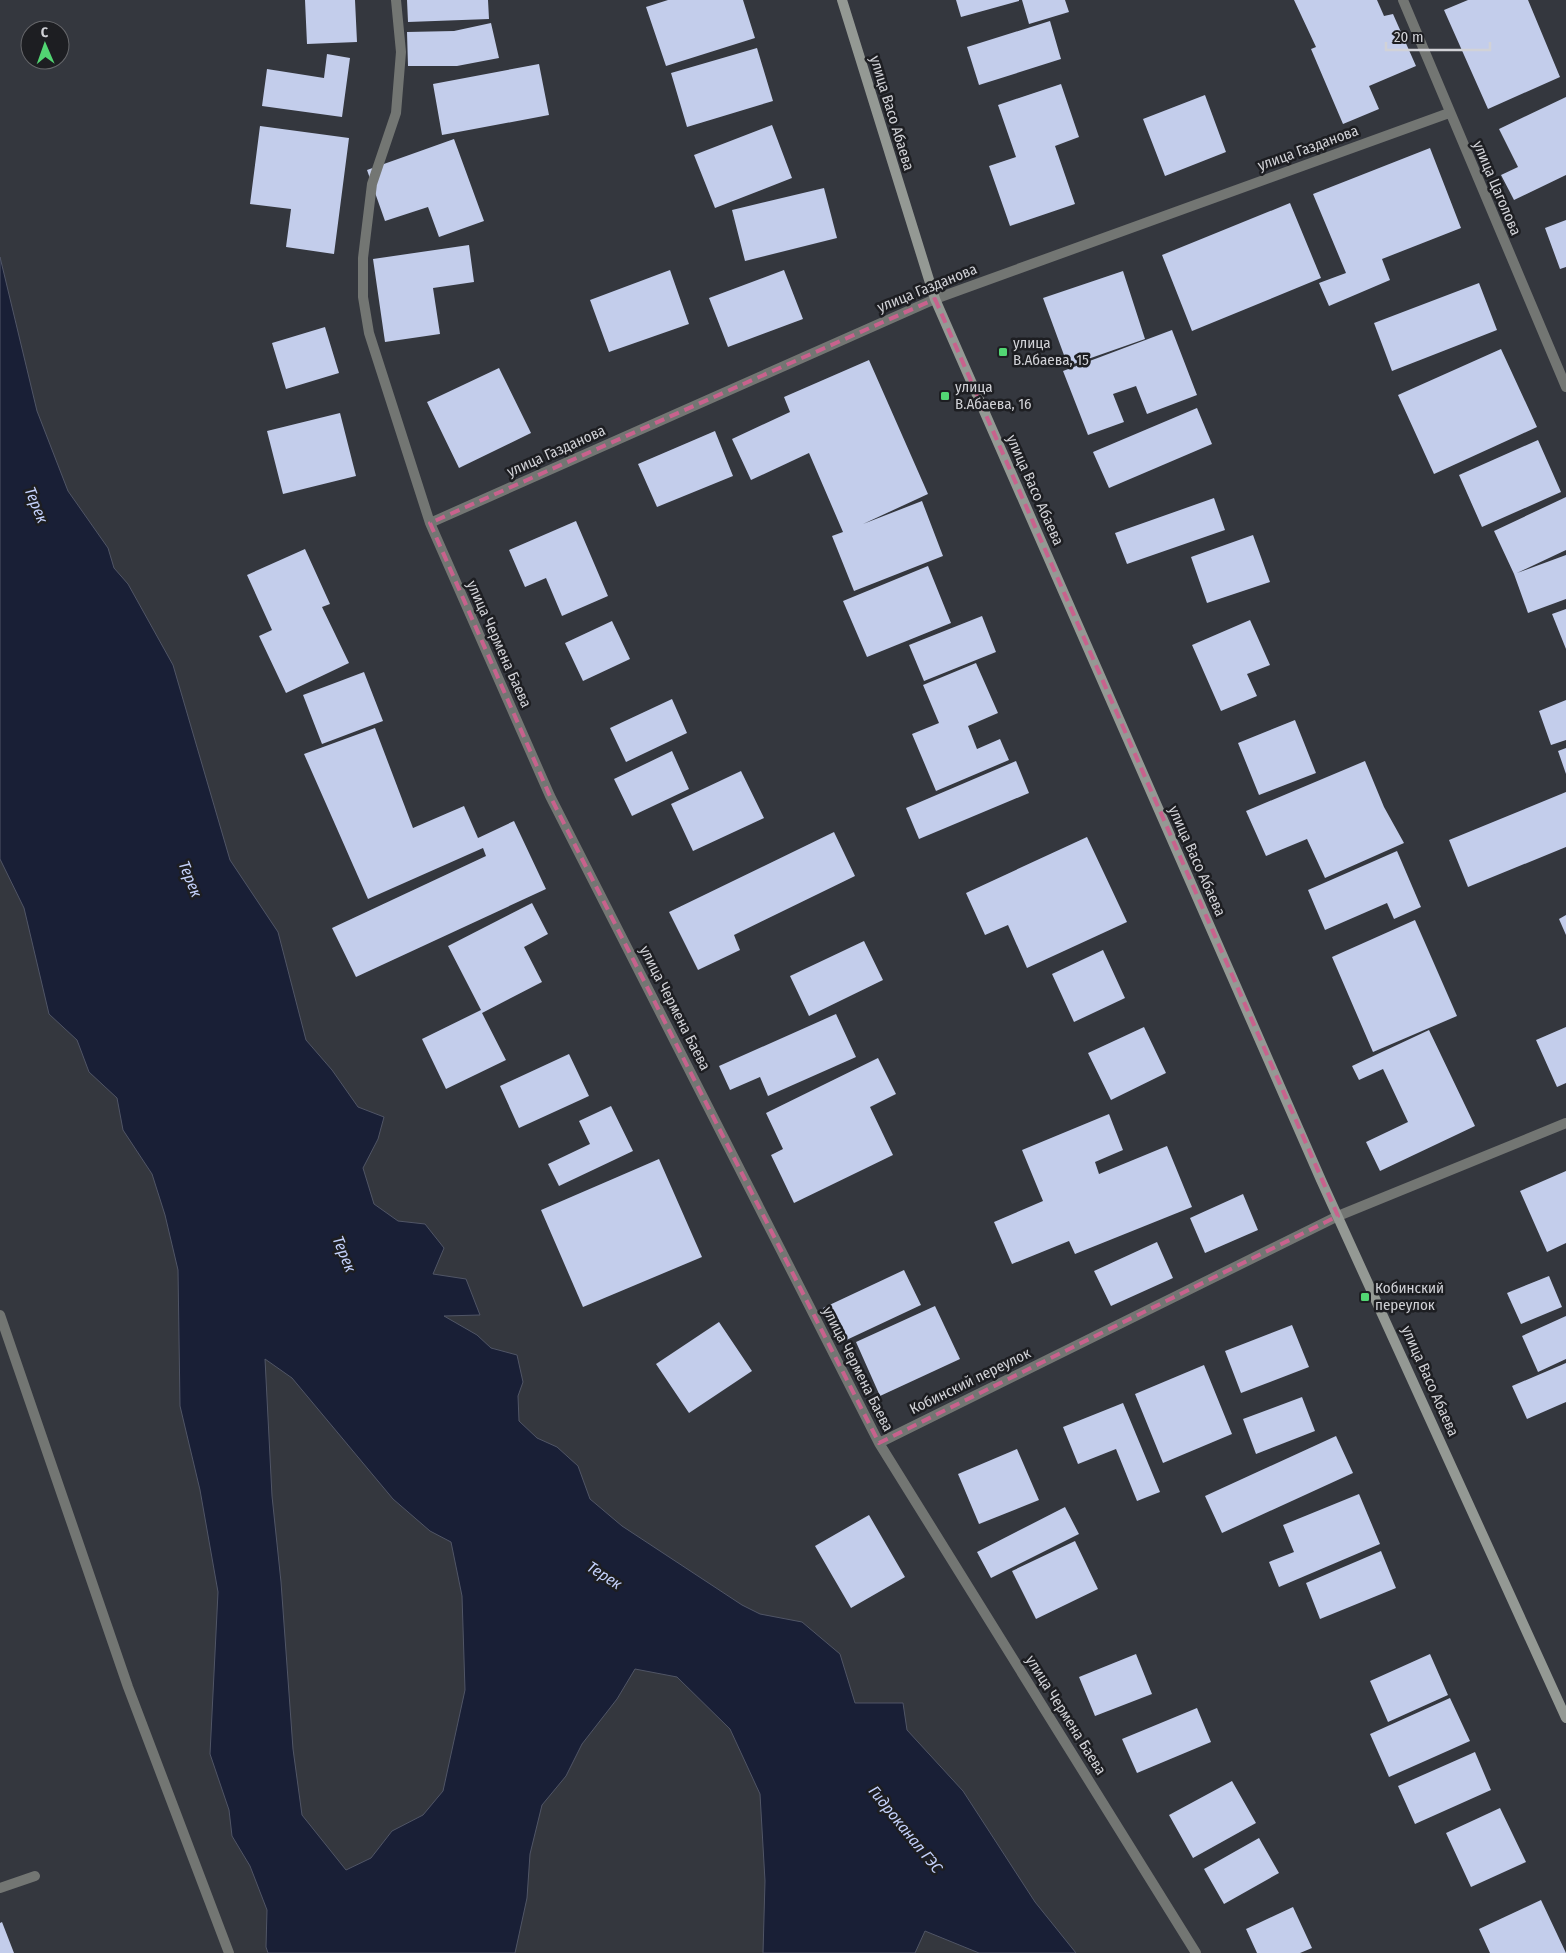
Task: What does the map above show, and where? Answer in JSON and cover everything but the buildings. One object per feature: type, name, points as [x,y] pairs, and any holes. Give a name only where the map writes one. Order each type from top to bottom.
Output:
[{"type":"main road","name":"улица Васо Абаева","points":[[842,0],[935,299],[1309,1153],[1566,1718]]},
{"type":"street","name":"улица Чермена Баева","points":[[396,0],[401,52],[396,113],[372,184],[363,258],[363,297],[369,333],[430,523],[550,796],[879,1443],[1196,1953]]},
{"type":"street","name":"улица Цаголова","points":[[1403,0],[1566,387]]},
{"type":"street","name":"улица Газданова","points":[[430,523],[935,299],[1449,113]]},
{"type":"street","name":"Кобинский переулок","points":[[879,1443],[1338,1216],[1566,1123]]},
{"type":"street","points":[[0,1315],[128,1687],[230,1953]]},
{"type":"street","points":[[0,1888],[35,1876]]},
{"type":"highlighted area","points":[[935,299],[1338,1216],[879,1443],[550,796],[430,523]]},
{"type":"water","points":[[0,257],[37,411],[68,491],[108,548],[114,568],[128,584],[173,665],[230,860],[278,932],[306,1040],[332,1070],[358,1107],[384,1117],[378,1139],[363,1168],[374,1204],[398,1221],[425,1224],[444,1248],[433,1274],[466,1279],[480,1315],[444,1316],[477,1335],[491,1348],[517,1355],[523,1382],[518,1396],[519,1421],[537,1438],[557,1447],[578,1466],[590,1499],[622,1526],[742,1605],[760,1614],[802,1622],[840,1654],[855,1703],[903,1703],[907,1730],[963,1791],[1035,1902],[1076,1953],[979,1953],[925,1931],[915,1953],[763,1953],[765,1881],[760,1794],[730,1729],[677,1677],[635,1669],[617,1699],[582,1744],[566,1776],[542,1805],[530,1854],[527,1898],[515,1953],[268,1953],[266,1947],[267,1910],[250,1866],[232,1836],[229,1810],[210,1754],[218,1592],[200,1490],[180,1406],[178,1270],[165,1215],[152,1174],[123,1130],[117,1098],[89,1072],[77,1040],[49,1014],[24,908],[0,859]],"holes":[[[265,1359],[292,1378],[393,1499],[430,1531],[451,1542],[462,1596],[465,1690],[443,1791],[423,1815],[392,1831],[371,1858],[346,1870],[302,1815],[293,1749],[281,1582],[272,1496]]]},
{"type":"place","name":"улица В.Абаева, 15","points":[[1003,352]]},
{"type":"place","name":"улица В.Абаева, 16","points":[[945,396]]},
{"type":"place","name":"Кобинский переулок","points":[[1365,1297]]},
{"type":"water label","name":"Терек","points":[[37,505]]},
{"type":"water label","name":"Терек","points":[[191,879]]},
{"type":"water label","name":"Терек","points":[[345,1254]]},
{"type":"water label","name":"Терек","points":[[605,1575]]},
{"type":"water label","name":"Гидроканал ГЭС","points":[[906,1829]]}]
